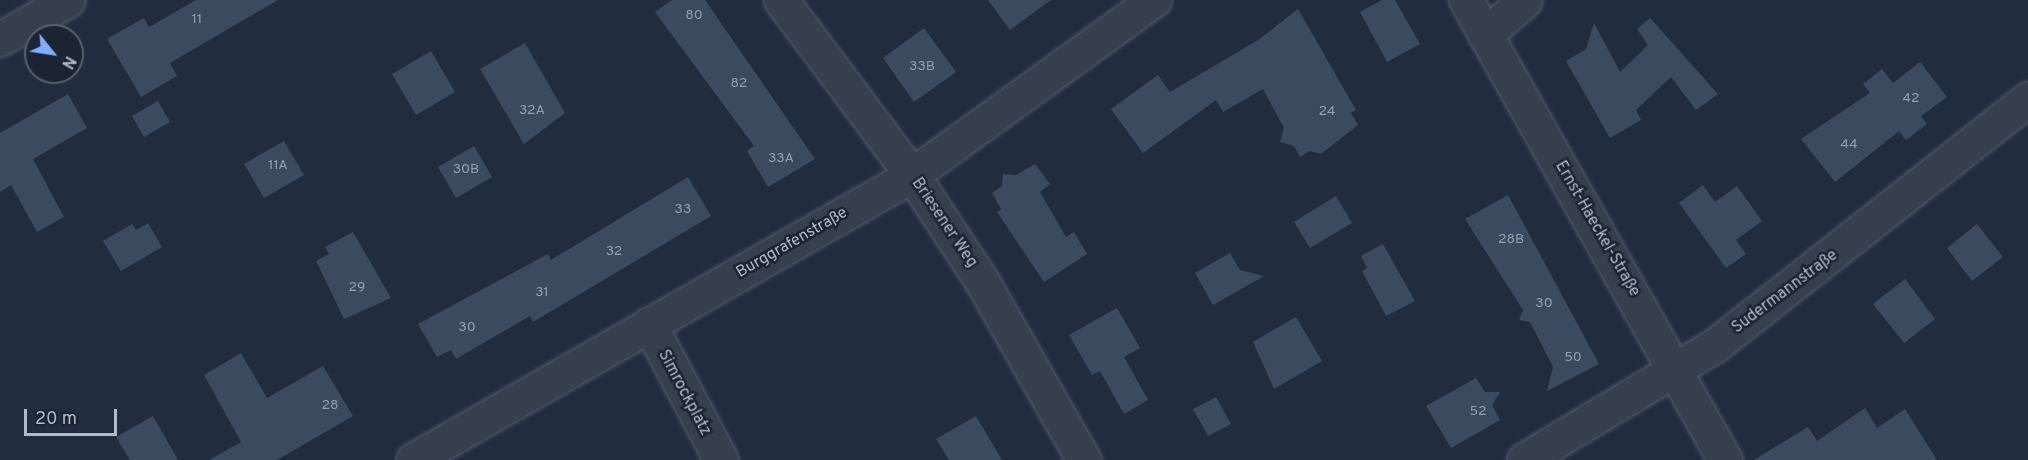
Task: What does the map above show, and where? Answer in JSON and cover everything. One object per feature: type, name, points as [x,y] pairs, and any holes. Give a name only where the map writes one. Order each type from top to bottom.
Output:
[{"type":"street","points":[[0,39],[68,0]]},
{"type":"street","name":"Briesener Weg","points":[[780,0],[912,175],[980,278],[1084,460]]},
{"type":"street","name":"Burggrafenstraße","points":[[413,460],[912,175],[1154,0]]},
{"type":"street","name":"Ernst-Haeckel-Straße","points":[[1466,0],[1678,370],[1725,460]]},
{"type":"street","points":[[1485,35],[1525,0]]},
{"type":"street","name":"Sudermannstraße","points":[[1524,460],[1678,370],[1807,277],[2026,106]]},
{"type":"street","name":"Simrockplatz","points":[[649,324],[721,460]]},
{"type":"building","points":[[196,0],[278,0],[170,63],[177,76],[141,97],[107,39],[144,18],[149,27]]},
{"type":"building","points":[[672,0],[705,0],[815,159],[768,187],[747,151],[754,146],[655,12]]},
{"type":"building","points":[[988,0],[1051,0],[1010,30]]},
{"type":"building","points":[[1382,0],[1395,0],[1420,44],[1387,62],[1360,12]]},
{"type":"building","points":[[1298,9],[1356,110],[1351,113],[1358,125],[1321,154],[1310,151],[1300,157],[1294,146],[1280,142],[1284,128],[1263,89],[1223,112],[1216,100],[1143,153],[1111,109],[1158,75],[1170,92],[1258,40]]},
{"type":"building","points":[[1650,18],[1718,94],[1696,110],[1671,77],[1636,110],[1641,120],[1610,138],[1566,61],[1586,49],[1594,23],[1620,72],[1648,45],[1637,29]]},
{"type":"building","points":[[924,28],[956,72],[914,102],[883,58]]},
{"type":"building","points":[[525,43],[565,113],[524,144],[480,69]]},
{"type":"building","points":[[431,51],[455,92],[416,115],[392,74]]},
{"type":"building","points":[[1920,62],[1947,97],[1921,116],[1927,124],[1906,140],[1899,131],[1835,182],[1801,139],[1870,93],[1863,84],[1882,69],[1893,83]]},
{"type":"building","points":[[68,94],[87,128],[33,159],[64,217],[37,232],[11,185],[0,192],[0,133]]},
{"type":"building","points":[[158,101],[170,122],[144,137],[132,116]]},
{"type":"building","points":[[284,141],[304,175],[264,198],[244,164]]},
{"type":"building","points":[[474,146],[492,177],[456,198],[438,167]]},
{"type":"building","points":[[1035,164],[1050,184],[1040,192],[1066,237],[1074,232],[1087,254],[1044,282],[997,212],[1001,209],[992,193],[1002,186],[1003,174],[1016,175]]},
{"type":"building","points":[[688,177],[711,216],[533,322],[530,316],[456,359],[451,350],[437,357],[418,324],[548,254],[551,260]]},
{"type":"building","points":[[1703,185],[1715,202],[1737,186],[1762,221],[1736,240],[1746,254],[1726,268],[1679,203]]},
{"type":"building","points":[[1508,195],[1599,364],[1547,391],[1553,367],[1530,322],[1519,320],[1523,310],[1465,219]]},
{"type":"building","points":[[1336,196],[1352,223],[1310,248],[1294,222]]},
{"type":"building","points":[[148,223],[162,247],[121,271],[103,241],[132,224],[136,230]]},
{"type":"building","points":[[1977,224],[2003,257],[1972,281],[1947,248]]},
{"type":"building","points":[[353,232],[391,298],[344,319],[316,261],[329,254],[325,247]]},
{"type":"building","points":[[1383,244],[1415,301],[1386,316],[1362,271],[1367,268],[1361,256]]},
{"type":"building","points":[[1230,253],[1240,270],[1264,276],[1213,305],[1195,273]]},
{"type":"building","points":[[1905,279],[1935,319],[1904,343],[1873,304]]},
{"type":"building","points":[[1117,308],[1140,348],[1124,357],[1148,400],[1124,414],[1100,371],[1092,375],[1069,335]]},
{"type":"building","points":[[1296,317],[1322,361],[1274,389],[1253,342]]},
{"type":"building","points":[[241,353],[267,398],[323,366],[353,416],[277,460],[209,460],[241,442],[204,375]]},
{"type":"building","points":[[1476,378],[1485,392],[1500,392],[1492,405],[1500,420],[1451,448],[1426,406]]},
{"type":"building","points":[[1216,397],[1231,424],[1208,436],[1193,409]]},
{"type":"building","points":[[1865,408],[1877,428],[1905,409],[1937,460],[1754,460],[1808,427],[1817,441]]},
{"type":"building","points":[[153,416],[178,460],[130,460],[116,437]]},
{"type":"building","points":[[976,416],[1002,460],[949,460],[936,439]]}]
